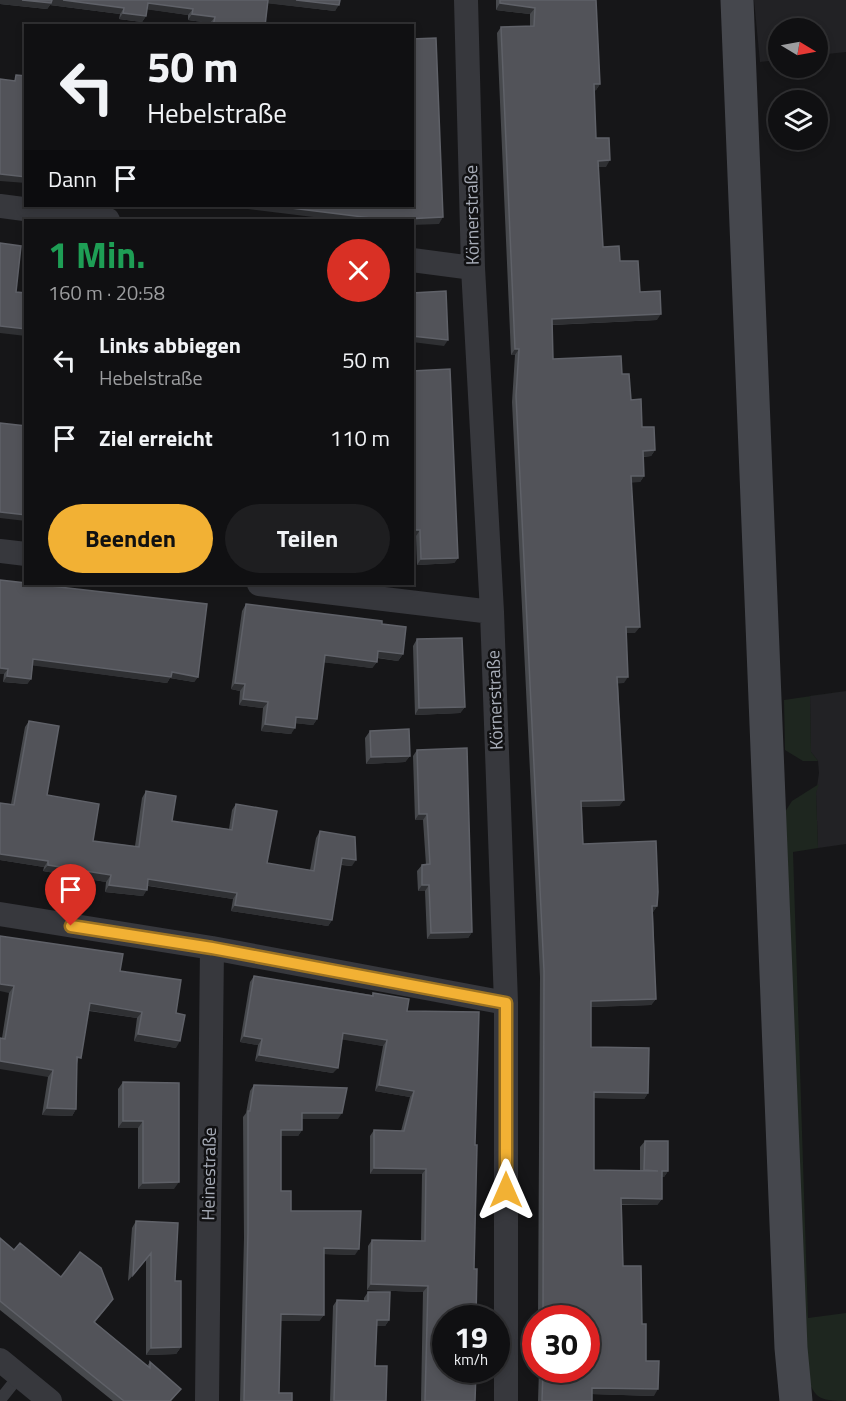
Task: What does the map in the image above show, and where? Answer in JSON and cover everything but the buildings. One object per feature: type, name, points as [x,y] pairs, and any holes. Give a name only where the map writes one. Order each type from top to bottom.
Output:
[{"type":"street","name":"Körnerstraße","points":[[466,0],[473,268],[492,612],[506,1003],[506,1401]]},
{"type":"street","points":[[738,9],[791,1348],[796,1401]]},
{"type":"street","points":[[0,206],[100,219]]},
{"type":"street","points":[[414,260],[473,268]]},
{"type":"street","points":[[0,551],[24,554]]},
{"type":"street","points":[[267,585],[492,612]]},
{"type":"street","points":[[0,914],[212,948],[506,1003]]},
{"type":"street","name":"Heinestraße","points":[[207,1401],[212,948]]},
{"type":"street","points":[[0,1360],[50,1401]]},
{"type":"lane","points":[[0,1400],[19,1376]]},
{"type":"shaded area","points":[[754,0],[846,0],[846,52],[828,54],[828,18],[768,18],[768,61],[760,62]]},
{"type":"shaded area","points":[[846,691],[846,844],[818,848],[816,793],[819,773],[818,761],[811,752],[810,696]]},
{"type":"shaded area","points":[[810,696],[811,752],[818,761],[803,761],[785,750],[784,700]]},
{"type":"shaded area","points":[[819,784],[816,793],[818,848],[793,852],[808,1318],[846,1313],[846,1401],[823,1399],[818,1396],[811,1387],[806,1370],[785,812],[792,801]]},
{"type":"route","points":[[71,926],[212,948],[506,1003],[506,1190]]}]
